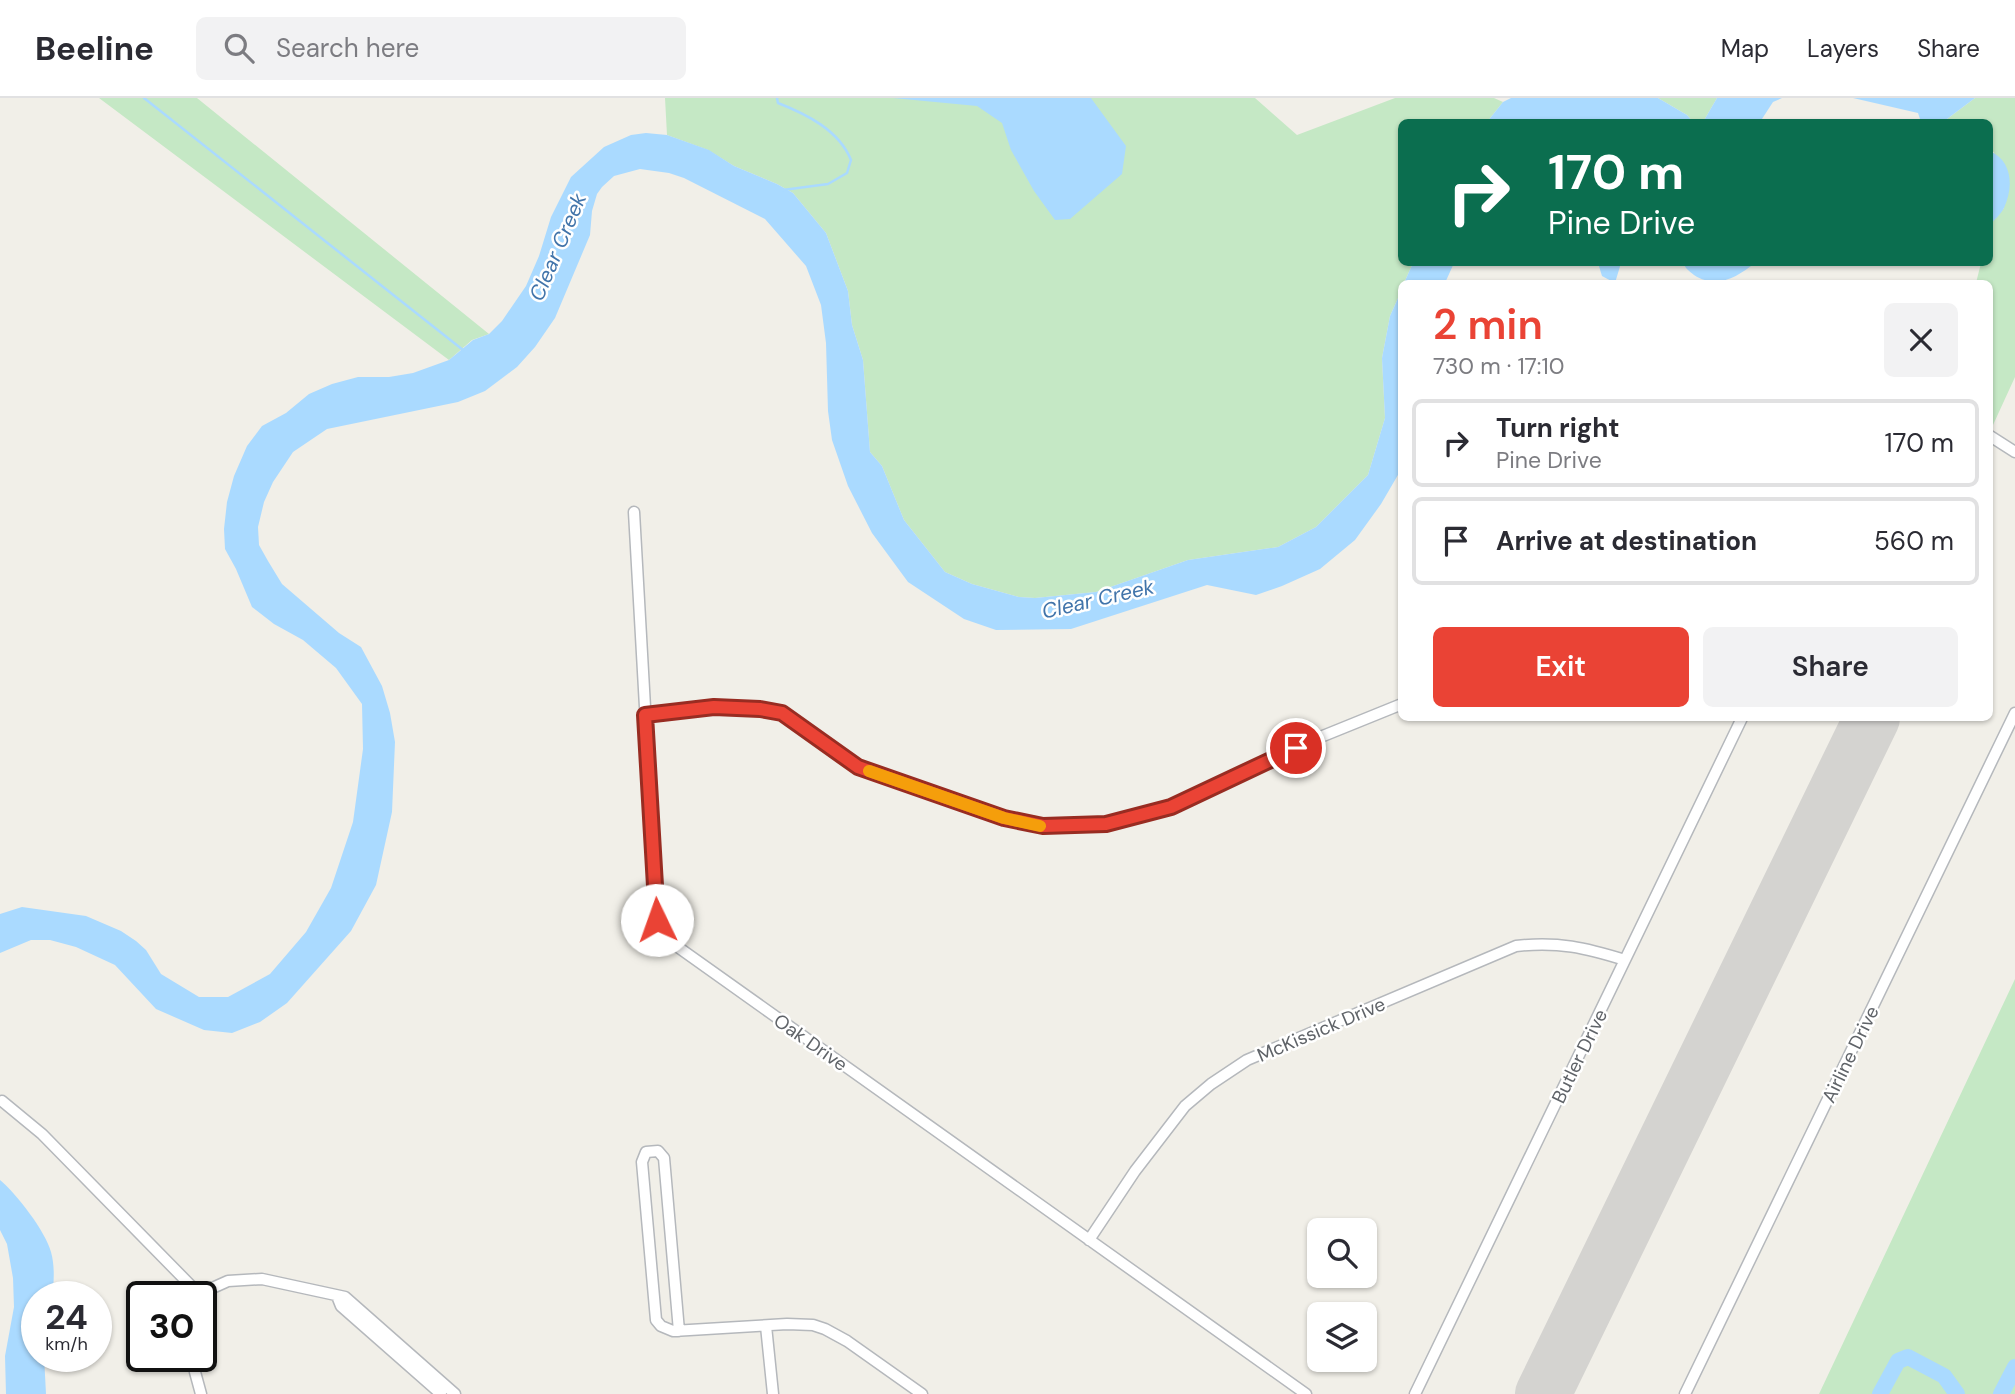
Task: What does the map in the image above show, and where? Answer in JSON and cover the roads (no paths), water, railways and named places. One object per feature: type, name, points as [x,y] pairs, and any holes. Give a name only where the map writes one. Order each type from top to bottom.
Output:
[{"type":"street","points":[[1993,438],[2015,452]]},
{"type":"street","name":"Oak Drive","points":[[634,512],[657,920],[663,934],[1306,1394]]},
{"type":"street","points":[[645,715],[714,707],[782,713],[858,767],[1004,818],[1043,826],[1106,824],[1171,807],[1318,738],[1398,706]]},
{"type":"street","name":"Airline Drive","points":[[1685,1394],[2015,713]]},
{"type":"street","name":"Butler Drive","points":[[1415,1394],[1741,721]]},
{"type":"street","name":"McKissick Drive","points":[[1090,1240],[1135,1171],[1185,1106],[1211,1084],[1247,1060],[1516,946],[1558,943],[1583,947],[1625,960]]},
{"type":"street","points":[[2,1101],[41,1134],[185,1281]]},
{"type":"street","points":[[679,1331],[664,1158],[658,1151],[649,1151],[642,1160],[656,1320],[667,1330],[679,1331],[800,1324],[825,1329],[847,1341],[922,1394]]},
{"type":"street","points":[[217,1286],[228,1281],[262,1279],[345,1297],[455,1394]]},
{"type":"street","points":[[337,1296],[341,1306],[441,1394]]},
{"type":"street","points":[[766,1326],[773,1394]]},
{"type":"street","points":[[195,1372],[201,1394]]},
{"type":"water","points":[[893,98],[1091,98],[1126,146],[1122,174],[1070,219],[1055,220],[1034,191],[1011,150],[1002,123],[977,106]]},
{"type":"water","points":[[1511,98],[1658,98],[1690,119],[1489,119],[1503,102]]},
{"type":"water","points":[[1717,98],[1782,98],[1773,102],[1762,119],[1705,119]]},
{"type":"water","points":[[1853,98],[1975,98],[1947,119],[1920,119],[1918,113]]},
{"type":"water","name":"Clear Creek","points":[[631,135],[667,135],[709,150],[734,166],[777,184],[793,193],[826,233],[848,291],[852,325],[863,360],[870,452],[882,466],[904,520],[945,572],[972,584],[1019,597],[1096,592],[1188,560],[1278,547],[1316,527],[1368,475],[1385,418],[1382,358],[1390,316],[1398,298],[1398,475],[1355,540],[1320,569],[1256,595],[1207,585],[1071,629],[996,630],[964,619],[908,582],[872,533],[848,486],[832,440],[821,305],[806,266],[765,219],[684,178],[640,169],[614,176],[597,194],[590,235],[555,318],[517,367],[485,391],[458,402],[327,429],[293,452],[273,482],[264,502],[258,527],[259,545],[268,561],[282,584],[339,633],[361,647],[382,686],[390,713],[395,742],[392,812],[376,885],[351,931],[287,1003],[260,1022],[232,1033],[204,1030],[156,1009],[115,965],[76,947],[50,940],[31,940],[0,953],[0,914],[22,907],[86,916],[121,931],[136,941],[146,950],[161,974],[199,997],[228,997],[270,974],[306,932],[331,888],[353,822],[363,749],[362,704],[336,668],[303,640],[274,624],[252,607],[225,549],[227,502],[234,476],[247,446],[262,426],[286,413],[309,394],[358,377],[389,377],[413,373],[449,360],[473,340],[489,334],[502,321],[526,286],[551,217],[571,177],[604,147]]},
{"type":"water","points":[[1993,153],[2007,168],[2010,183],[2007,200],[1993,222]]},
{"type":"water","points":[[1411,266],[1453,266],[1446,280],[1405,280]]},
{"type":"water","points":[[1599,266],[1620,266],[1616,280],[1602,276]]},
{"type":"water","points":[[1685,266],[1751,266],[1726,280],[1702,279]]},
{"type":"water","points":[[0,1180],[37,1224],[52,1257],[53,1281],[21,1281],[21,1372],[45,1372],[46,1394],[6,1394],[5,1356],[14,1307],[13,1278],[7,1244],[0,1230]]},
{"type":"waterway","points":[[144,98],[463,350]]},
{"type":"waterway","points":[[777,98],[778,103],[800,112],[830,132],[846,149],[851,160],[847,173],[828,184],[783,190]]},
{"type":"waterway","points":[[1880,1394],[1898,1361],[1908,1357],[1944,1376],[1957,1394]]},
{"type":"waterway","points":[[2001,1394],[2015,1367]]}]
